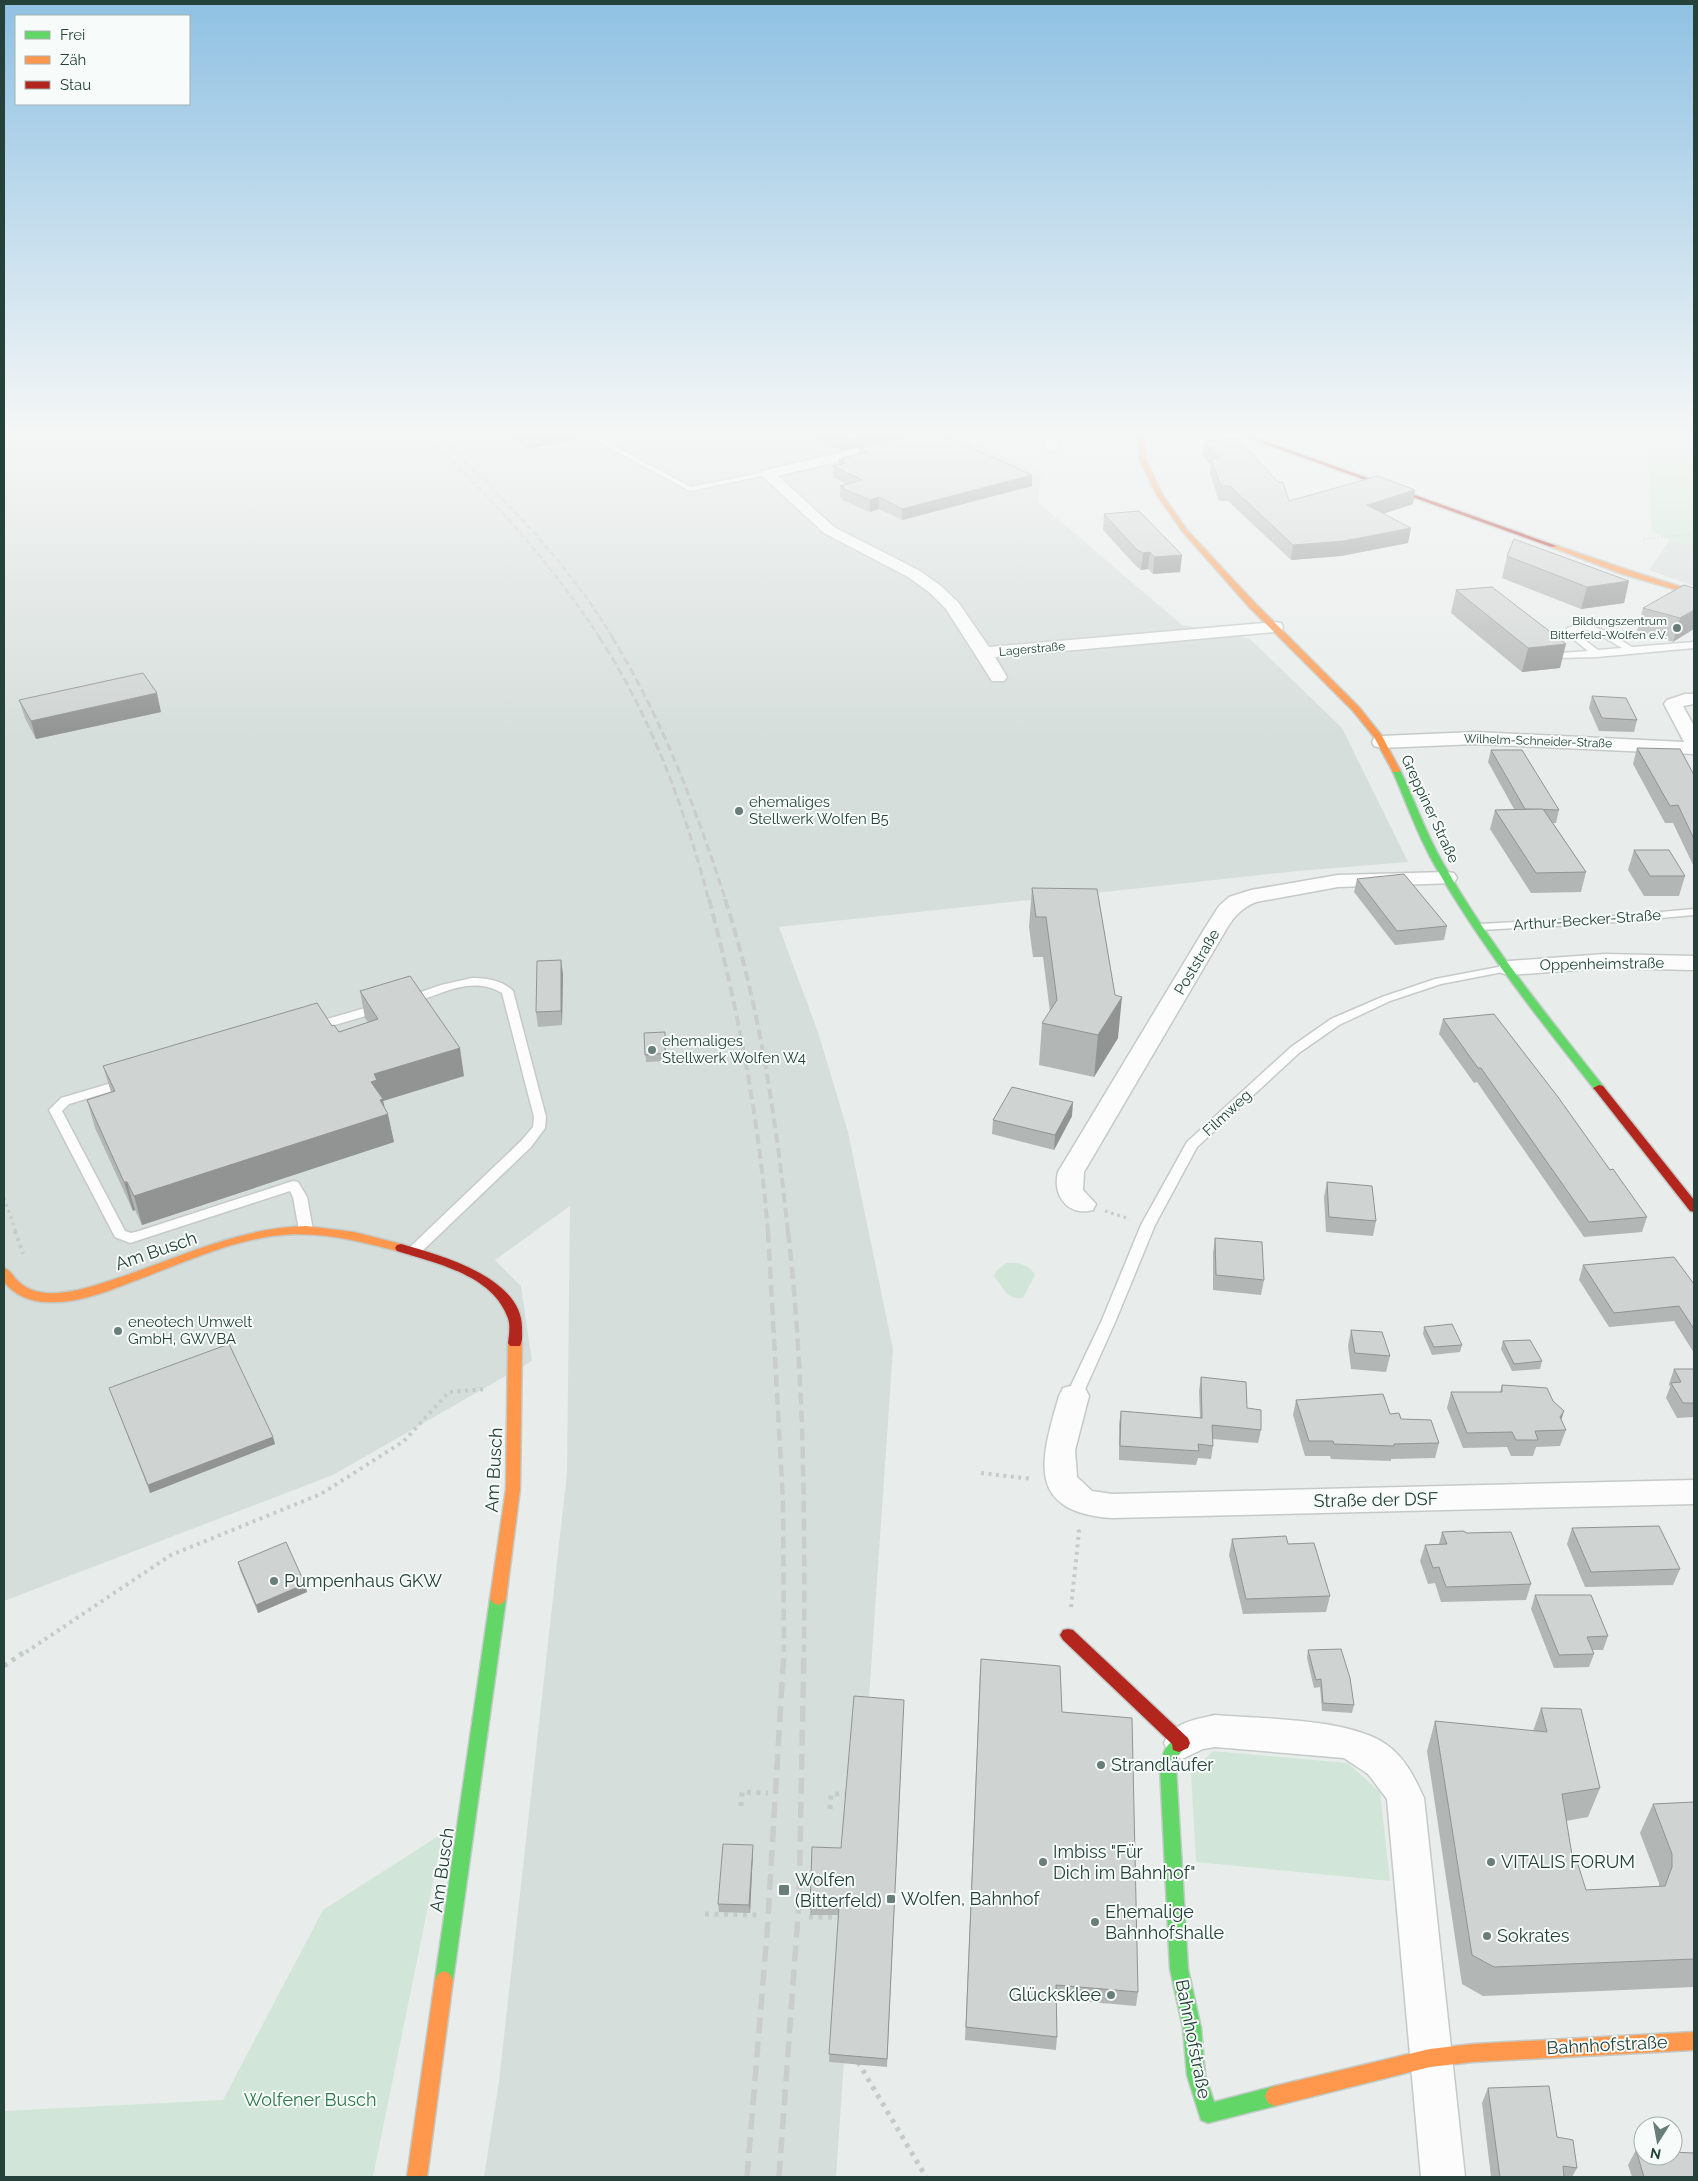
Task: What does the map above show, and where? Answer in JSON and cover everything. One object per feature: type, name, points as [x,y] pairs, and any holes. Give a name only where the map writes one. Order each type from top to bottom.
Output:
[{"type":"street","name":"Lagerstraße","points":[[832,532],[914,574],[935,589],[952,606],[984,653],[1275,627]]},
{"type":"street","name":"Greppiner Straße","points":[[1186,532],[1200,550],[1338,690],[1381,742],[1422,832],[1446,878],[1550,1026],[1694,1208]]},
{"type":"street","points":[[1513,532],[1625,572],[1694,593]]},
{"type":"street","points":[[984,653],[998,677]]},
{"type":"street","points":[[1694,699],[1685,699],[1673,704],[1694,742]]},
{"type":"street","name":"Wilhelm-Schneider-Straße","points":[[1381,742],[1476,738],[1694,748]]},
{"type":"street","name":"Poststraße","points":[[1083,1204],[1071,1196],[1067,1186],[1071,1172],[1216,928],[1227,911],[1237,902],[1251,896],[1338,881],[1446,878]]},
{"type":"street","name":"Oppenheimstraße","points":[[1510,968],[1605,961],[1694,963]]},
{"type":"street","name":"Am Busch","points":[[4,1272],[10,1283],[21,1292],[53,1298],[72,1296],[262,1234],[306,1230],[353,1233],[414,1252],[471,1274],[500,1291],[510,1304],[515,1318],[513,1489],[417,2177]]},
{"type":"street","points":[[1065,1485],[1059,1472],[1059,1455],[1074,1396]]},
{"type":"street","name":"Straße der DSF","points":[[1065,1485],[1076,1498],[1089,1503],[1112,1506],[1694,1492]]},
{"type":"street","points":[[1068,1635],[1182,1743],[1195,1735],[1215,1731],[1344,1742],[1359,1746],[1374,1756],[1394,1775],[1405,1798],[1443,2177]]},
{"type":"street","name":"Bahnhofstraße","points":[[1182,1743],[1171,1752],[1168,1767],[1179,1969],[1192,2028],[1196,2075],[1208,2113],[1430,2058],[1473,2053],[1694,2041]]},
{"type":"lane","points":[[1597,654],[1570,633],[1570,630],[1588,627],[1632,651]]},
{"type":"lane","points":[[1561,656],[1694,645]]},
{"type":"lane","name":"Arthur-Becker-Straße","points":[[1480,928],[1584,922],[1694,912]]},
{"type":"lane","name":"Filmweg","points":[[1074,1396],[1109,1320],[1148,1225],[1192,1145],[1295,1050],[1335,1022],[1386,999],[1438,981],[1510,968]]},
{"type":"lane","points":[[300,1032],[470,981],[499,985],[507,991],[540,1117],[539,1128],[526,1144],[414,1252]]},
{"type":"lane","points":[[140,1079],[65,1101],[55,1110],[120,1234],[130,1238],[293,1185],[300,1197],[306,1230]]},
{"type":"path","points":[[1644,539],[1678,534],[1694,534]]},
{"type":"path","points":[[4,1198],[25,1259]]},
{"type":"path","points":[[1083,1204],[1148,1225]]},
{"type":"path","points":[[4,1666],[170,1555],[321,1494],[404,1441],[449,1392],[514,1388]]},
{"type":"path","points":[[981,1473],[1065,1485],[1079,1532],[1068,1635]]},
{"type":"path","points":[[741,1806],[742,1792],[768,1793]]},
{"type":"path","points":[[830,1810],[831,1794],[856,1795]]},
{"type":"path","points":[[732,1914],[733,1905]]},
{"type":"path","points":[[827,1908],[827,1917]]},
{"type":"path","points":[[705,1914],[758,1915]]},
{"type":"path","points":[[809,1917],[844,1917]]},
{"type":"path","points":[[855,2057],[926,2177]]},
{"type":"shaded area","points":[[4,532],[1073,532],[1182,625],[1250,639],[1342,728],[1408,862],[1298,871],[779,927],[818,1032],[848,1132],[893,1349],[836,2177],[484,2177],[499,2081],[567,1473],[570,1206],[495,1260],[521,1286],[532,1361],[333,1475],[4,1601]]},
{"type":"shaded area","points":[[1670,540],[1694,545],[1694,586],[1649,570]]},
{"type":"green space","points":[[1652,532],[1694,532],[1694,545],[1670,540]]},
{"type":"green space","points":[[1006,1263],[1023,1265],[1030,1268],[1035,1275],[1023,1298],[1009,1295],[994,1276],[996,1271]]},
{"type":"green space","points":[[1213,1751],[1348,1763],[1380,1792],[1390,1881],[1196,1862],[1191,1773]]},
{"type":"green space","name":"Wolfener Busch","points":[[443,1833],[373,2177],[4,2177],[4,2111],[223,2100],[323,1910]]},
{"type":"building","points":[[1120,532],[1159,532],[1182,555],[1154,557],[1150,552],[1143,553],[1137,550]]},
{"type":"building","points":[[1279,532],[1392,532],[1344,541],[1293,545]]},
{"type":"building","points":[[1514,539],[1629,581],[1587,587],[1507,556]]},
{"type":"building","points":[[1684,585],[1694,588],[1694,610],[1680,618],[1643,608]]},
{"type":"building","points":[[1492,587],[1566,644],[1528,648],[1456,590]]},
{"type":"building","points":[[143,673],[157,693],[31,721],[19,700]]},
{"type":"building","points":[[1592,696],[1626,698],[1637,720],[1602,718]]},
{"type":"building","points":[[1637,748],[1680,749],[1694,775],[1694,839],[1678,805],[1670,806]]},
{"type":"building","points":[[1491,750],[1522,750],[1559,810],[1525,809]]},
{"type":"building","points":[[1543,809],[1586,872],[1536,873],[1495,810]]},
{"type":"building","points":[[1634,850],[1669,850],[1685,876],[1650,876]]},
{"type":"building","points":[[1404,874],[1447,926],[1397,931],[1357,879]]},
{"type":"building","points":[[1032,888],[1097,889],[1115,995],[1122,997],[1098,1035],[1042,1023],[1057,1000],[1046,917],[1036,917]]},
{"type":"building","points":[[561,960],[561,1011],[536,1012],[537,961]]},
{"type":"building","points":[[410,976],[460,1048],[374,1074],[377,1080],[371,1082],[383,1099],[380,1100],[388,1114],[134,1196],[127,1182],[124,1182],[87,1100],[115,1091],[103,1066],[317,1003],[332,1026],[334,1025],[339,1032],[378,1019],[360,991]]},
{"type":"building","points":[[1494,1014],[1558,1097],[1610,1170],[1613,1169],[1647,1217],[1589,1222],[1481,1068],[1478,1068],[1443,1019]]},
{"type":"building","points":[[665,1032],[665,1053],[645,1055],[644,1033]]},
{"type":"building","points":[[1012,1087],[1073,1102],[1055,1135],[993,1120]]},
{"type":"building","points":[[1327,1182],[1372,1186],[1376,1221],[1329,1217]]},
{"type":"building","points":[[1215,1238],[1262,1242],[1264,1280],[1216,1275]]},
{"type":"building","points":[[1674,1257],[1694,1284],[1694,1329],[1679,1306],[1614,1313],[1583,1265]]},
{"type":"building","points":[[1452,1324],[1462,1345],[1434,1347],[1424,1327]]},
{"type":"building","points":[[1351,1330],[1382,1332],[1390,1356],[1355,1353]]},
{"type":"building","points":[[1530,1340],[1542,1361],[1514,1364],[1503,1341]]},
{"type":"building","points":[[229,1344],[273,1437],[148,1485],[109,1388]]},
{"type":"building","points":[[1674,1369],[1694,1369],[1694,1403],[1683,1403],[1671,1383],[1681,1382]]},
{"type":"building","points":[[1201,1377],[1246,1382],[1247,1408],[1261,1410],[1261,1430],[1212,1425],[1213,1446],[1198,1444],[1199,1451],[1120,1446],[1121,1411],[1202,1418]]},
{"type":"building","points":[[1502,1385],[1547,1388],[1553,1401],[1564,1411],[1560,1417],[1566,1430],[1535,1431],[1538,1440],[1516,1440],[1512,1432],[1467,1433],[1451,1392],[1502,1392]]},
{"type":"building","points":[[1383,1394],[1390,1414],[1399,1413],[1401,1419],[1431,1420],[1439,1443],[1394,1444],[1394,1446],[1334,1444],[1333,1441],[1309,1441],[1296,1400]]},
{"type":"building","points":[[1659,1526],[1680,1569],[1591,1572],[1572,1528]]},
{"type":"building","points":[[1463,1531],[1467,1533],[1511,1532],[1531,1584],[1446,1587],[1439,1567],[1433,1568],[1425,1545],[1447,1544],[1442,1532]]},
{"type":"building","points":[[1286,1536],[1288,1544],[1314,1543],[1330,1596],[1246,1599],[1232,1539]]},
{"type":"building","name":"Pumpenhaus GKW","points":[[286,1542],[305,1584],[256,1605],[238,1562]]},
{"type":"building","points":[[1535,1595],[1591,1595],[1608,1636],[1587,1637],[1594,1654],[1559,1655]]},
{"type":"building","points":[[1341,1649],[1350,1678],[1354,1705],[1323,1703],[1321,1679],[1316,1680],[1308,1650]]},
{"type":"building","points":[[981,1659],[1060,1666],[1062,1712],[1132,1718],[1138,1992],[1056,1985],[1057,2037],[966,2027]]},
{"type":"building","points":[[854,1696],[904,1700],[887,2059],[829,2054],[839,1907],[810,1907],[812,1847],[841,1848]]},
{"type":"building","name":"VITALIS FORUM","points":[[1541,1708],[1581,1709],[1600,1788],[1562,1794],[1572,1855],[1575,1855],[1586,1890],[1665,1886],[1672,1867],[1672,1854],[1653,1804],[1694,1802],[1694,1959],[1494,1967],[1472,1955],[1435,1721],[1547,1732]]},
{"type":"building","points":[[723,1844],[753,1845],[749,1905],[718,1904]]},
{"type":"building","points":[[1549,2086],[1557,2137],[1573,2140],[1577,2168],[1563,2166],[1564,2177],[1500,2177],[1488,2088]]},
{"type":"building","points":[[1683,2152],[1694,2153],[1694,2177],[1644,2177],[1641,2166],[1683,2166]]},
{"type":"railway","points":[[519,532],[560,581],[600,638]]},
{"type":"railway","points":[[533,532],[574,581],[613,638]]},
{"type":"railway","points":[[599,637],[635,699],[664,764],[689,832],[709,901]]},
{"type":"railway","points":[[612,637],[663,733],[703,833],[726,901]]},
{"type":"railway","points":[[709,899],[746,1064],[759,1148],[768,1232]]},
{"type":"railway","points":[[725,899],[748,981],[765,1064],[788,1232]]},
{"type":"railway","points":[[768,1231],[783,1501],[784,1650]]},
{"type":"railway","points":[[788,1231],[800,1388],[804,1547],[804,1650]]},
{"type":"railway","points":[[747,2177],[767,1934],[784,1650]]},
{"type":"railway","points":[[779,2177],[799,1901],[804,1650]]},
{"type":"traffic: fast","points":[[1396,770],[1426,840],[1455,893],[1514,978],[1599,1088]]},
{"type":"traffic: fast","points":[[444,1980],[498,1599]]},
{"type":"traffic: fast","points":[[1179,1745],[1171,1752],[1168,1767],[1179,1969],[1192,2028],[1196,2075],[1208,2113],[1275,2096]]},
{"type":"traffic: slow","points":[[1186,532],[1252,605],[1356,709],[1378,736],[1396,770]]},
{"type":"traffic: slow","points":[[1553,546],[1625,572],[1694,593]]},
{"type":"traffic: slow","points":[[4,1272],[16,1287],[28,1294],[57,1298],[99,1289],[236,1240],[273,1232],[289,1230],[322,1231],[370,1239],[401,1248]]},
{"type":"traffic: slow","points":[[498,1599],[513,1489],[515,1343]]},
{"type":"traffic: slow","points":[[417,2177],[444,1980]]},
{"type":"traffic: slow","points":[[1275,2096],[1430,2058],[1473,2053],[1694,2041]]},
{"type":"traffic: jam","points":[[1513,532],[1553,546]]},
{"type":"traffic: jam","points":[[1599,1088],[1694,1208]]},
{"type":"traffic: jam","points":[[401,1248],[466,1271],[482,1279],[495,1289],[506,1301],[514,1316],[516,1326],[515,1343]]},
{"type":"traffic: jam","points":[[1068,1635],[1182,1743],[1179,1745]]},
{"type":"place","name":"Bildungszentrum Bitterfeld-Wolfen e.V.","points":[[1677,628]]},
{"type":"place","name":"ehemaliges Stellwerk Wolfen B5","points":[[739,811]]},
{"type":"place","name":"ehemaliges Stellwerk Wolfen W4","points":[[652,1050]]},
{"type":"place","name":"eneotech Umwelt GmbH, GWVBA","points":[[118,1331]]},
{"type":"place","name":"Pumpenhaus GKW","points":[[274,1581]]},
{"type":"place","name":"Strandläufer","points":[[1101,1765]]},
{"type":"place","name":"Imbiss \"Für Dich im Bahnhof\"","points":[[1043,1862]]},
{"type":"place","name":"VITALIS FORUM","points":[[1491,1862]]},
{"type":"place","name":"Wolfen (Bitterfeld)","points":[[784,1890]]},
{"type":"place","name":"Wolfen, Bahnhof","points":[[891,1899]]},
{"type":"place","name":"Ehemalige Bahnhofshalle","points":[[1095,1922]]},
{"type":"place","name":"Sokrates","points":[[1487,1936]]},
{"type":"place","name":"Glücksklee","points":[[1111,1995]]}]
